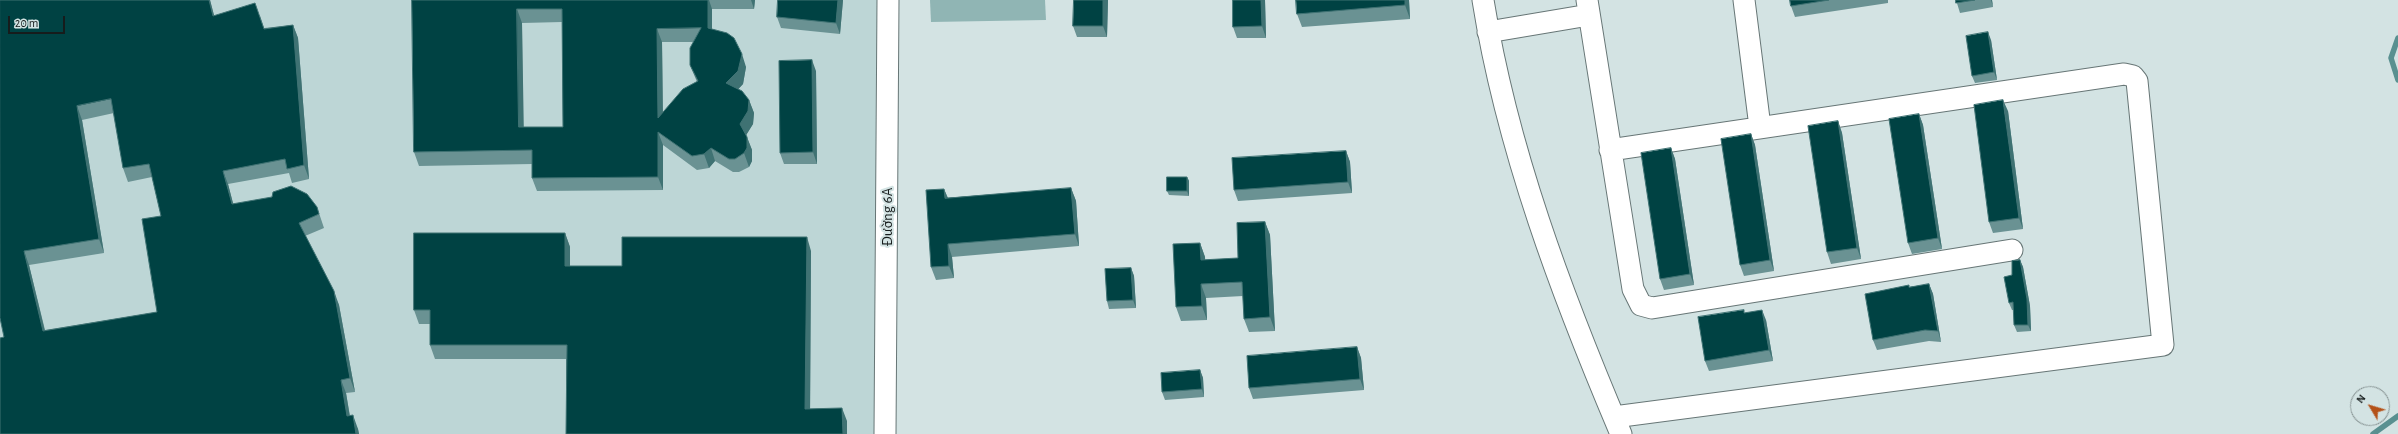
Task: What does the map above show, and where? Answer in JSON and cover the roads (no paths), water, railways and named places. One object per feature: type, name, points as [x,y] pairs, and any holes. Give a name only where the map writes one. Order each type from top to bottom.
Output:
[{"type":"street","name":"Đường 6A","points":[[885,434],[888,0]]},
{"type":"street","points":[[1483,0],[1498,80],[1530,194],[1584,345],[1618,425],[2163,345],[2137,81],[2133,76],[2124,74],[1760,126],[1610,150]]},
{"type":"street","points":[[1744,0],[1760,126]]},
{"type":"street","points":[[1488,32],[1588,8],[1633,289],[1641,305],[1652,308],[2012,250]]},
{"type":"waterway","points":[[2398,38],[2391,58],[2398,80]]},
{"type":"waterway","points":[[2373,434],[2398,416]]}]
